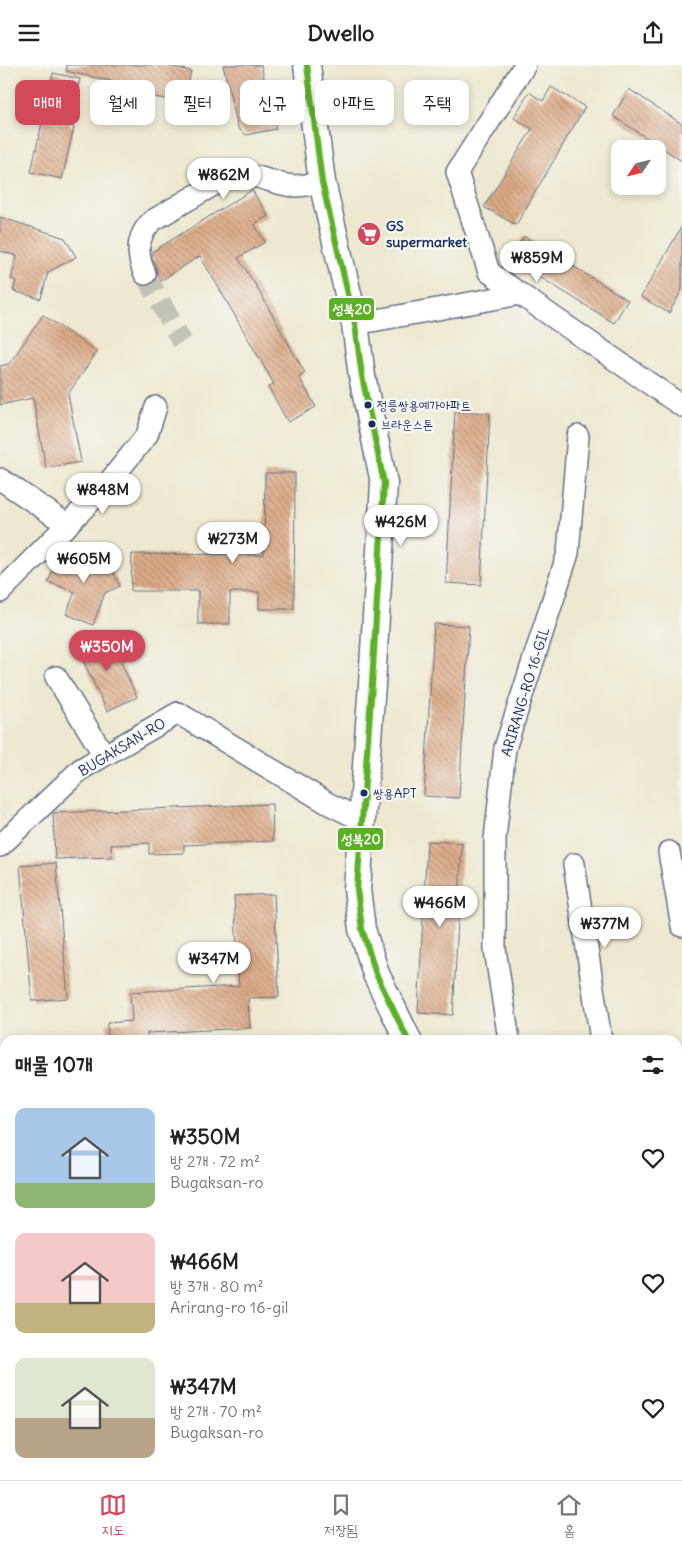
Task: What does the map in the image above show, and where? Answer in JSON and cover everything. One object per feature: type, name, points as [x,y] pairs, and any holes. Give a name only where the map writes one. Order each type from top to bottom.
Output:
[{"type":"street","points":[[307,65],[322,182],[355,324],[362,376],[384,483],[357,889],[362,929],[376,974],[406,1035]]},
{"type":"street","points":[[525,65],[457,172],[489,272],[682,406]]},
{"type":"street","points":[[145,274],[139,259],[139,246],[144,228],[152,221],[226,177],[236,174],[247,174],[293,186],[322,182]]},
{"type":"street","points":[[355,324],[520,293]]},
{"type":"street","points":[[0,592],[104,488],[147,435],[156,407]]},
{"type":"street","name":"ARIRANG-RO 16-GIL","points":[[508,1035],[495,949],[495,839],[505,748],[568,553],[578,437]]},
{"type":"street","points":[[0,479],[68,525]]},
{"type":"street","points":[[56,677],[104,755]]},
{"type":"street","name":"BUGAKSAN-RO","points":[[0,846],[81,769],[178,713],[329,804],[362,820]]},
{"type":"street","points":[[669,852],[682,926]]},
{"type":"street","points":[[574,864],[600,1035]]},
{"type":"building","points":[[67,65],[164,65],[191,71],[189,80],[165,80],[165,99],[155,97],[155,80],[106,80],[66,71]]},
{"type":"building","points":[[223,65],[261,65],[265,80],[240,80],[240,125],[275,125],[276,129],[246,135],[238,128],[230,94],[230,80],[227,80]]},
{"type":"building","points":[[53,73],[80,79],[80,80],[51,80]]},
{"type":"building","points":[[551,87],[585,107],[516,225],[484,207],[532,129],[514,118],[529,92],[543,101]]},
{"type":"building","points":[[629,89],[682,124],[682,161],[666,151],[666,140],[650,140],[613,116]]},
{"type":"building","points":[[41,125],[69,125],[74,127],[62,179],[31,172]]},
{"type":"building","points":[[252,190],[268,216],[254,224],[265,242],[238,258],[255,284],[305,373],[299,377],[316,407],[288,422],[268,387],[274,384],[200,256],[160,281],[152,257],[152,252]]},
{"type":"building","points":[[0,217],[65,238],[76,257],[48,272],[41,299],[13,291],[16,281],[11,279],[17,256],[0,251]]},
{"type":"building","points":[[682,226],[682,290],[669,313],[641,297]]},
{"type":"building","points":[[524,236],[628,300],[614,323],[511,259]]},
{"type":"building","points":[[43,315],[97,352],[68,394],[81,462],[46,468],[33,398],[0,405],[0,366],[9,364]]},
{"type":"building","points":[[455,411],[490,413],[481,585],[446,583]]},
{"type":"building","points":[[265,473],[295,473],[294,609],[259,609],[259,592],[230,592],[230,624],[198,624],[198,591],[131,591],[132,554],[264,555]]},
{"type":"building","points":[[61,550],[92,563],[105,556],[120,586],[105,593],[93,625],[66,614],[75,592],[48,582]]},
{"type":"building","points":[[434,624],[469,626],[459,798],[424,796]]},
{"type":"building","points":[[108,634],[137,697],[107,711],[77,648]]},
{"type":"building","points":[[272,804],[273,841],[184,845],[184,853],[149,854],[149,843],[111,845],[112,857],[55,859],[53,813]]},
{"type":"building","points":[[427,841],[462,843],[453,1015],[418,1013]]},
{"type":"building","points":[[56,863],[68,998],[32,1001],[20,866]]},
{"type":"building","points":[[274,894],[279,997],[248,998],[250,1028],[147,1033],[147,1035],[108,1035],[107,1023],[132,1021],[130,992],[239,986],[234,896]]},
{"type":"tunnel","points":[[145,274],[182,342]]},
{"type":"transit line","name":"성북20","points":[[307,65],[322,182],[355,324],[362,376],[384,483],[357,889],[362,929],[376,974],[406,1035]]},
{"type":"place","name":"GS supermarket","points":[[369,234]]},
{"type":"place","name":"정릉쌍용예가아파트","points":[[368,405]]},
{"type":"place","name":"브라운스톤","points":[[372,424]]},
{"type":"place","name":"쌍용APT","points":[[364,793]]}]
